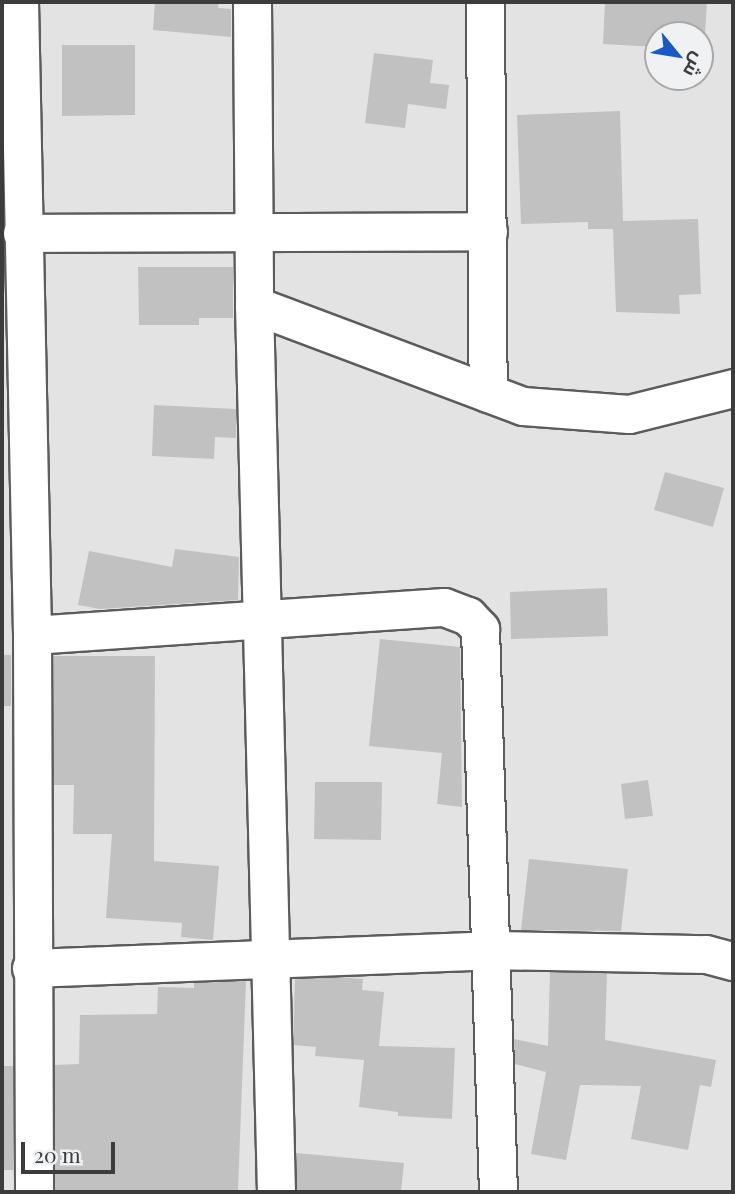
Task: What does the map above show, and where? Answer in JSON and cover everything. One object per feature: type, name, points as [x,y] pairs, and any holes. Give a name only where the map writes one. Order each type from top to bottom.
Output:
[{"type":"street","points":[[19,2],[12,168],[22,233],[16,565],[32,635],[21,983],[34,1192]]},
{"type":"street","points":[[252,2],[254,305],[276,1192]]},
{"type":"street","points":[[485,2],[488,393]]},
{"type":"street","points":[[22,233],[488,231]]},
{"type":"street","points":[[254,305],[523,406],[629,414],[733,387]]},
{"type":"street","points":[[32,635],[444,607],[468,616],[480,629],[498,1192]]},
{"type":"street","points":[[21,983],[271,955],[491,950],[706,954],[733,961]]},
{"type":"building","points":[[155,2],[219,2],[218,8],[231,9],[231,37],[153,30]]},
{"type":"building","points":[[605,2],[707,2],[706,21],[644,21],[644,46],[603,44]]},
{"type":"building","points":[[62,45],[135,45],[135,115],[62,116]]},
{"type":"building","points":[[374,53],[433,60],[430,83],[449,85],[446,109],[408,104],[405,128],[365,123]]},
{"type":"building","points":[[620,111],[623,221],[698,219],[701,294],[679,295],[680,314],[616,312],[613,229],[588,229],[588,222],[521,224],[517,115]]},
{"type":"building","points":[[138,267],[233,267],[233,318],[199,318],[199,325],[139,325]]},
{"type":"building","points":[[154,405],[236,409],[236,438],[215,437],[214,459],[152,456]]},
{"type":"building","points":[[665,472],[724,488],[713,527],[654,510]]},
{"type":"building","points":[[175,549],[239,557],[238,600],[100,609],[78,605],[89,551],[172,567]]},
{"type":"building","points":[[607,588],[608,636],[511,639],[510,592]]},
{"type":"building","points":[[380,639],[460,647],[462,807],[437,804],[442,753],[369,746]]},
{"type":"building","points":[[2,655],[11,655],[11,706],[2,706]]},
{"type":"building","points":[[53,656],[155,656],[154,861],[219,866],[213,940],[181,937],[182,923],[106,918],[112,834],[73,834],[74,785],[54,785]]},
{"type":"building","points":[[648,780],[653,816],[625,819],[621,784]]},
{"type":"building","points":[[315,782],[382,782],[381,840],[314,839]]},
{"type":"building","points":[[529,859],[628,869],[621,931],[521,930]]},
{"type":"building","points":[[550,972],[607,973],[605,1040],[716,1060],[711,1087],[700,1085],[688,1150],[631,1139],[641,1086],[580,1085],[566,1160],[531,1154],[546,1072],[515,1064],[514,1039],[548,1046]]},
{"type":"building","points":[[295,979],[363,979],[362,990],[384,992],[379,1046],[455,1048],[452,1119],[398,1116],[398,1112],[359,1107],[364,1060],[315,1056],[316,1047],[293,1045]]},
{"type":"building","points":[[246,981],[238,1190],[55,1192],[55,1065],[79,1064],[80,1015],[157,1014],[158,987],[194,988],[194,983]]},
{"type":"building","points":[[2,1066],[13,1066],[13,1170],[2,1170]]},
{"type":"building","points":[[296,1153],[404,1163],[401,1192],[297,1192]]}]
